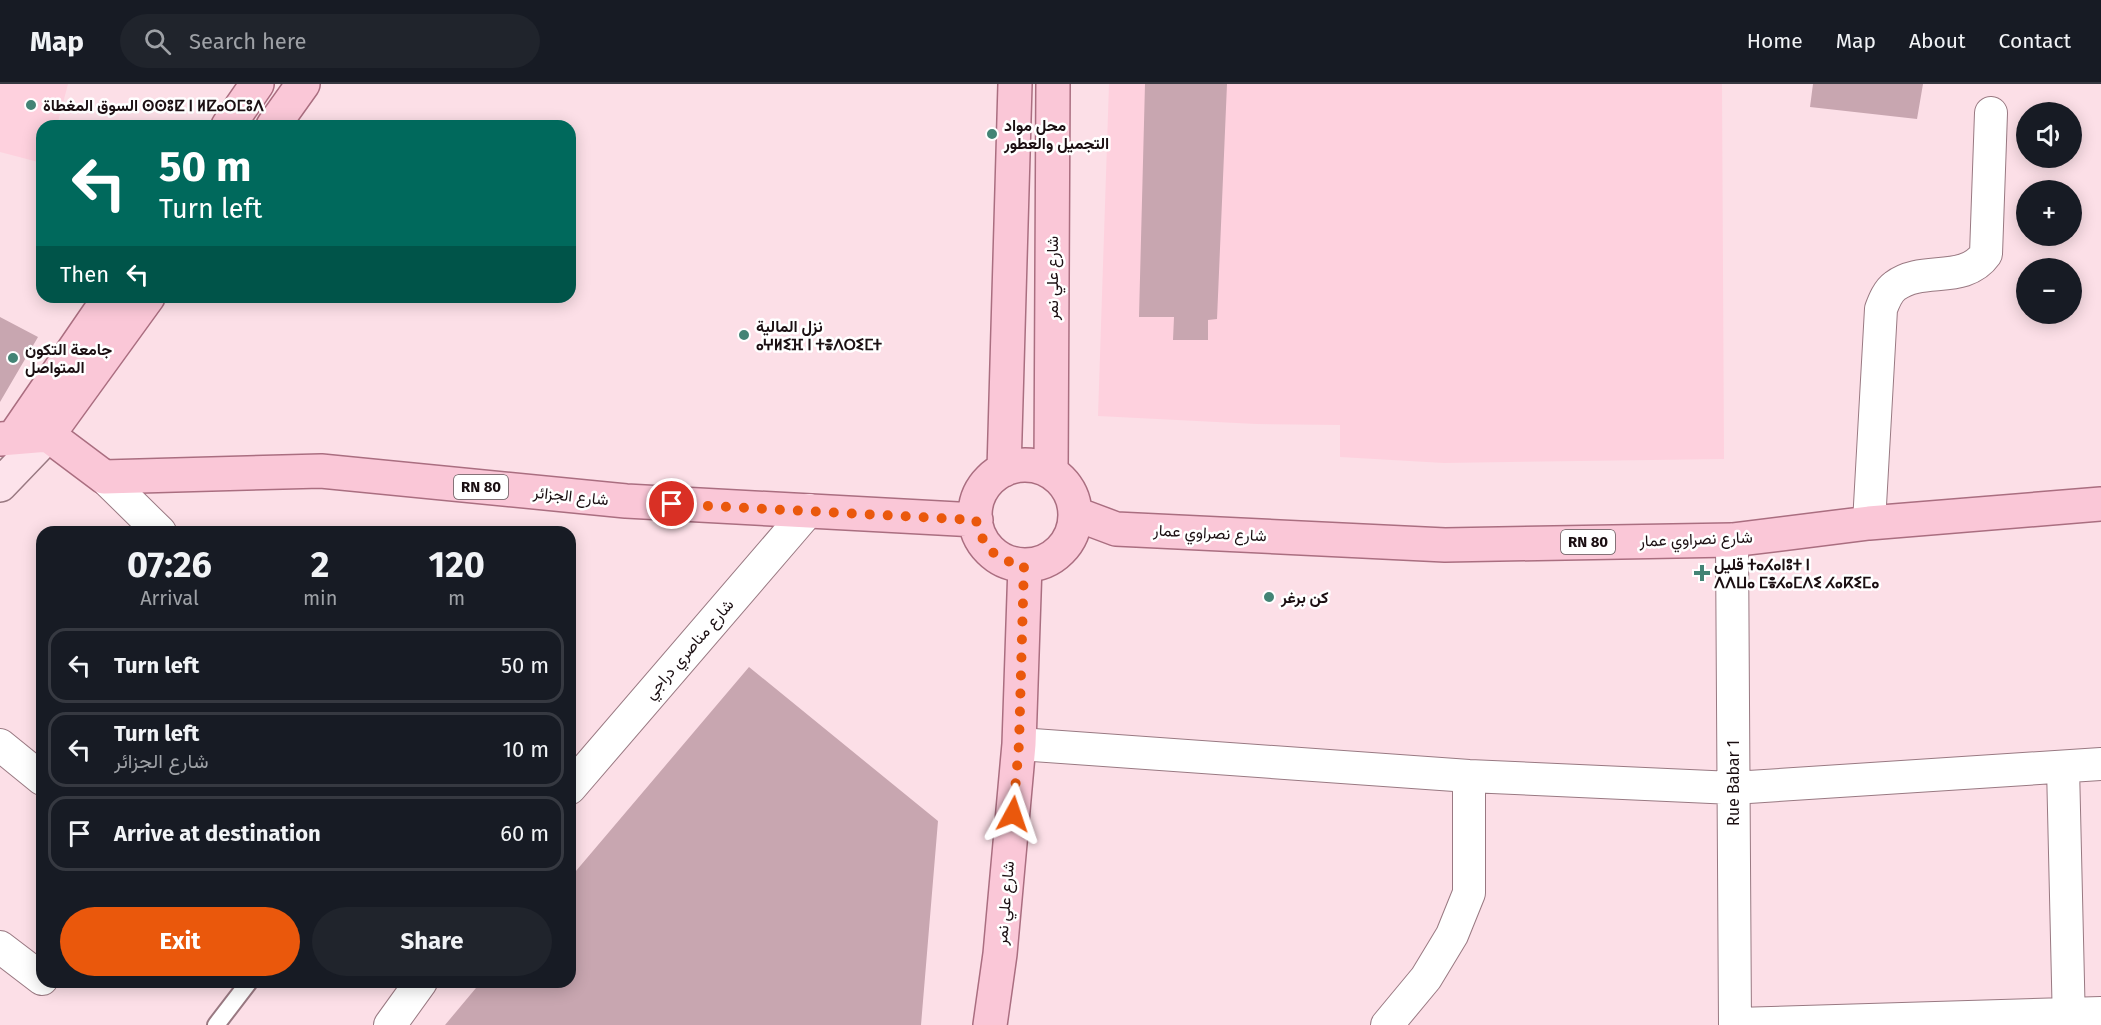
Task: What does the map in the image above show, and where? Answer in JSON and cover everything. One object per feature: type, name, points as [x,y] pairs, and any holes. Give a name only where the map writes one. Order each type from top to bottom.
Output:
[{"type":"main road","points":[[232,120],[257,84]]},
{"type":"main road","points":[[277,120],[303,84]]},
{"type":"main road","points":[[1004,470],[1015,84]]},
{"type":"main road","name":"شارع علي نمر","points":[[1051,472],[1053,84]]},
{"type":"main road","points":[[0,470],[7,438],[107,303]]},
{"type":"main road","points":[[0,485],[48,435],[144,303]]},
{"type":"main road","points":[[7,438],[48,435],[104,477]]},
{"type":"main road","points":[[1020,466],[1036,467],[1051,472],[1062,481],[1070,493],[1076,514],[1071,535],[1064,548],[1053,557],[1039,563],[1024,565],[1010,563],[987,547],[979,534],[976,505],[982,490],[992,478],[1004,470],[1020,466]]},
{"type":"main road","name":"شارع الجزائر","points":[[104,477],[321,471],[626,501],[976,520]]},
{"type":"main road","name":"شارع نصراوي عمار","points":[[1076,514],[1116,529],[1444,545],[1732,540],[1869,523],[2101,504]]},
{"type":"main road","name":"شارع علي نمر","points":[[990,1025],[1000,954],[1019,744],[1024,565]]},
{"type":"street","points":[[1869,523],[1881,309],[1894,286],[1904,281],[1962,272],[1976,266],[1986,254],[1991,113]]},
{"type":"street","points":[[104,477],[154,526]]},
{"type":"street","name":"شارع مناصري دراجي","points":[[576,781],[809,510]]},
{"type":"street","name":"Rue Babar 1","points":[[1732,540],[1735,1025]]},
{"type":"street","points":[[1019,744],[1469,776],[1733,788],[2101,764]]},
{"type":"street","points":[[0,745],[36,775]]},
{"type":"street","points":[[2063,767],[2069,1020]]},
{"type":"street","points":[[1388,1025],[1426,978],[1447,944],[1469,893],[1469,776]]},
{"type":"street","points":[[0,947],[36,974]]},
{"type":"street","points":[[390,1025],[417,988]]},
{"type":"street","points":[[1735,1025],[2069,1020],[2101,1013]]},
{"type":"lane","points":[[216,1025],[244,988]]},
{"type":"shaded area","name":"السوق المغطاة ⵙⵙⵓⵇ ⵏ ⵍⵇⴰⵔⵎⵓⴷ","points":[[0,84],[68,84],[59,120],[36,120],[36,161],[0,152]]},
{"type":"shaded area","points":[[1109,84],[1722,84],[1724,459],[1444,463],[1340,457],[1340,425],[1256,424],[1098,416]]},
{"type":"building","points":[[1145,84],[1227,84],[1217,319],[1208,320],[1208,340],[1173,340],[1174,317],[1139,317]]},
{"type":"building","points":[[1813,84],[1923,84],[1917,119],[1810,107]]},
{"type":"building","name":"جامعة التكون المتواصل","points":[[0,317],[38,337],[0,402]]},
{"type":"building","points":[[749,667],[938,821],[921,1025],[445,1025],[476,988],[576,988],[576,871]]},
{"type":"place","name":"السوق المغطاة ⵙⵙⵓⵇ ⵏ ⵍⵇⴰⵔⵎⵓⴷ","points":[[31,105]]},
{"type":"place","name":"محل مواد التجميل والعطور","points":[[992,134]]},
{"type":"place","name":"نزل المالية ⴰⵖⵍⵉⴼ ⵏ ⵜⴻⴷⵔⵉⵎⵜ","points":[[744,335]]},
{"type":"place","name":"جامعة التكون المتواصل","points":[[13,358]]},
{"type":"place","name":"قليل ⵜⴰⵃⴰⵏⵓⵜ ⵏ ⴷⴷⵡⴰ ⵎⴻⵃⴰⵎⴷⵉ ⵃⴰⴽⵉⵎⴰ","points":[[1702,573]]},
{"type":"place","name":"كن برغر","points":[[1269,597]]},
{"type":"route","points":[[672,504],[976,520],[979,534],[987,547],[1010,563],[1024,565],[1019,744],[1013,814]]}]
